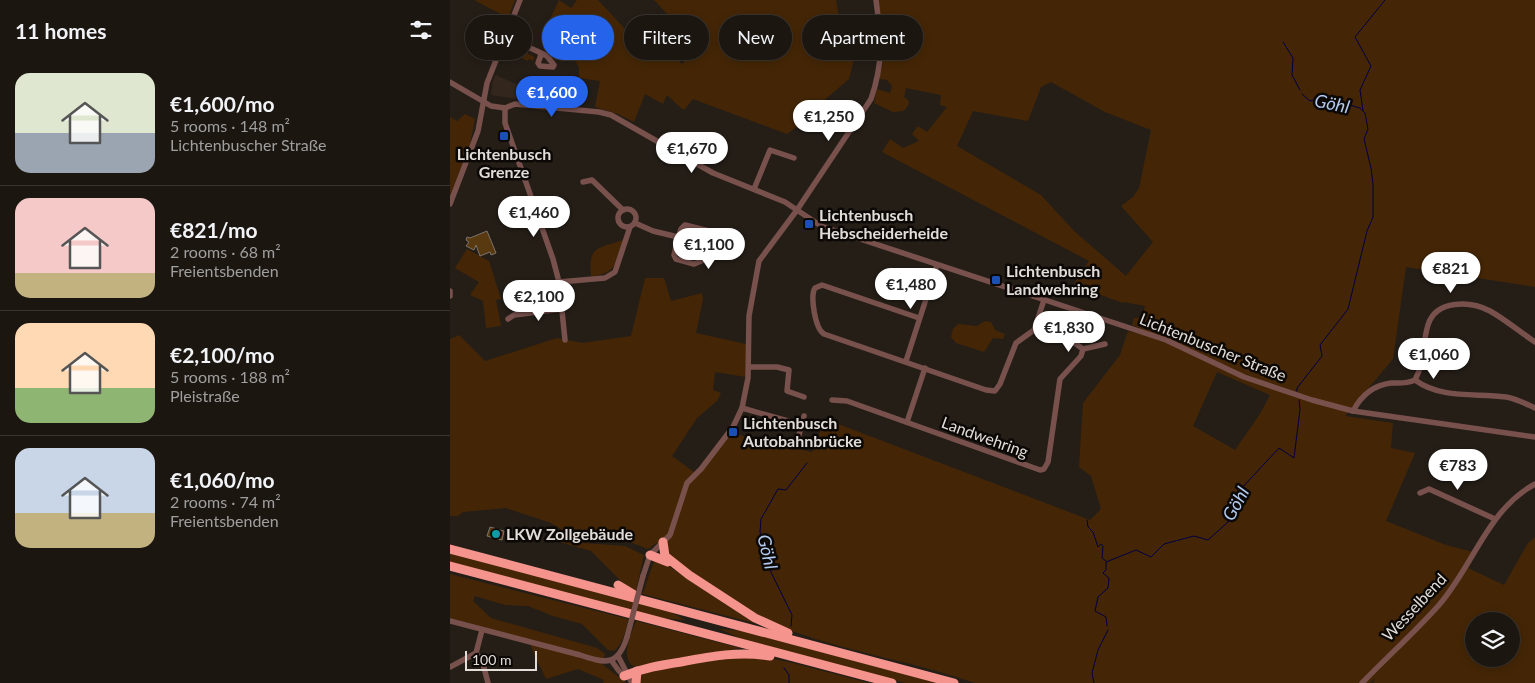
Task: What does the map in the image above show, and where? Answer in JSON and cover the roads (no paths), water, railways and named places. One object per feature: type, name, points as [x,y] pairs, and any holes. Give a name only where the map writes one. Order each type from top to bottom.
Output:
[{"type":"highway","points":[[664,542],[665,556],[677,566],[764,624],[808,644]]},
{"type":"highway","points":[[450,549],[954,683]]},
{"type":"highway","points":[[650,555],[677,566]]},
{"type":"highway","points":[[452,567],[892,683]]},
{"type":"highway","points":[[618,586],[646,601]]},
{"type":"highway","points":[[631,678],[729,653],[786,655]]},
{"type":"street","points":[[514,15],[520,0]]},
{"type":"street","points":[[450,622],[599,661],[611,660],[618,656],[624,647],[650,555],[672,532],[687,483],[701,469],[733,427],[742,408],[748,385],[749,316],[758,267],[765,251],[797,210],[871,99],[877,81],[882,54],[876,0]]},
{"type":"street","points":[[532,49],[539,52]]},
{"type":"street","points":[[450,204],[476,138],[487,83],[496,60]]},
{"type":"street","name":"Lichtenbuscher Straße","points":[[450,82],[490,106],[505,108],[515,104],[599,112],[611,115],[692,163],[785,202],[811,220],[830,229],[1166,340],[1269,387],[1353,411],[1535,437]]},
{"type":"street","points":[[505,108],[505,123],[552,258],[562,308],[564,340]]},
{"type":"street","points":[[754,189],[770,150],[794,158]]},
{"type":"street","points":[[583,182],[592,180],[623,210]]},
{"type":"street","points":[[558,282],[605,278],[615,272],[633,225],[636,217],[634,212],[628,209],[623,210],[618,214],[619,223],[624,227],[633,225],[678,238]]},
{"type":"street","points":[[685,225],[709,231],[712,237],[706,259],[694,264],[676,259],[674,255],[678,238],[681,229],[685,225]]},
{"type":"street","points":[[906,361],[937,265]]},
{"type":"street","points":[[920,318],[822,285],[815,288],[812,293],[820,332],[986,390],[995,391],[1000,384],[1016,343],[1034,330],[1044,300]]},
{"type":"street","points":[[450,291],[450,296]]},
{"type":"street","points":[[1353,411],[1366,394],[1378,386],[1407,384],[1415,380],[1421,369],[1428,325],[1432,316],[1437,310],[1449,305],[1464,304],[1490,311],[1535,341]]},
{"type":"street","points":[[508,318],[514,315],[562,308]]},
{"type":"street","points":[[1034,330],[1076,344],[1083,349],[1105,344]]},
{"type":"street","name":"Landwehring","points":[[832,400],[847,401],[1035,470],[1044,469],[1048,462],[1060,379],[1081,356],[1083,349]]},
{"type":"street","points":[[749,367],[777,367],[790,370],[787,391],[804,397]]},
{"type":"street","points":[[907,422],[925,368]]},
{"type":"street","points":[[1415,380],[1426,388],[1444,393],[1508,397],[1535,408]]},
{"type":"street","points":[[742,408],[802,425]]},
{"type":"street","points":[[800,435],[804,416]]},
{"type":"street","name":"Wesselbend","points":[[1362,683],[1439,605],[1459,580],[1495,519],[1513,499],[1535,484]]},
{"type":"street","points":[[1420,493],[1429,489],[1495,519]]},
{"type":"street","points":[[450,667],[476,653],[482,630]]},
{"type":"street","points":[[476,653],[482,660],[488,683]]},
{"type":"street","points":[[618,656],[631,678]]},
{"type":"street","points":[[611,660],[631,678]]},
{"type":"waterway","name":"Göhl","points":[[1363,111],[1360,90],[1371,66],[1355,37],[1385,0]]},
{"type":"waterway","name":"Göhl","points":[[1283,42],[1293,58],[1292,75],[1300,90]]},
{"type":"waterway","name":"Göhl","points":[[1297,391],[1297,388],[1322,356],[1320,345],[1348,309],[1367,231],[1373,217],[1373,184],[1364,139],[1368,129],[1365,113],[1360,108],[1336,101],[1317,99],[1310,101],[1302,94]]},
{"type":"waterway","name":"Göhl","points":[[1107,626],[1106,617],[1095,611],[1098,597],[1108,588],[1109,578],[1103,573],[1106,570],[1106,562],[1136,550],[1151,557],[1164,544],[1194,536],[1208,540],[1228,522],[1239,491],[1279,448],[1294,458],[1300,409],[1299,400]]},
{"type":"waterway","name":"Göhl","points":[[791,626],[792,615],[766,562],[760,532],[761,519],[778,489],[786,490],[807,463]]},
{"type":"waterway","points":[[1087,520],[1088,527],[1093,532],[1098,547],[1101,544],[1103,546],[1102,558],[1106,561]]},
{"type":"waterway","name":"Göhl","points":[[1094,683],[1092,673],[1098,650],[1108,630]]},
{"type":"waterway","name":"Göhl","points":[[784,668],[789,675],[789,683]]},
{"type":"place","name":"Lichtenbusch Grenze","points":[[504,136]]},
{"type":"place","name":"Lichtenbusch Hebscheiderheide","points":[[809,224]]},
{"type":"place","name":"Lichtenbusch Landwehring","points":[[996,280]]},
{"type":"place","name":"Lichtenbusch Autobahnbrücke","points":[[733,432]]},
{"type":"place","name":"LKW Zollgebäude","points":[[496,534]]}]
